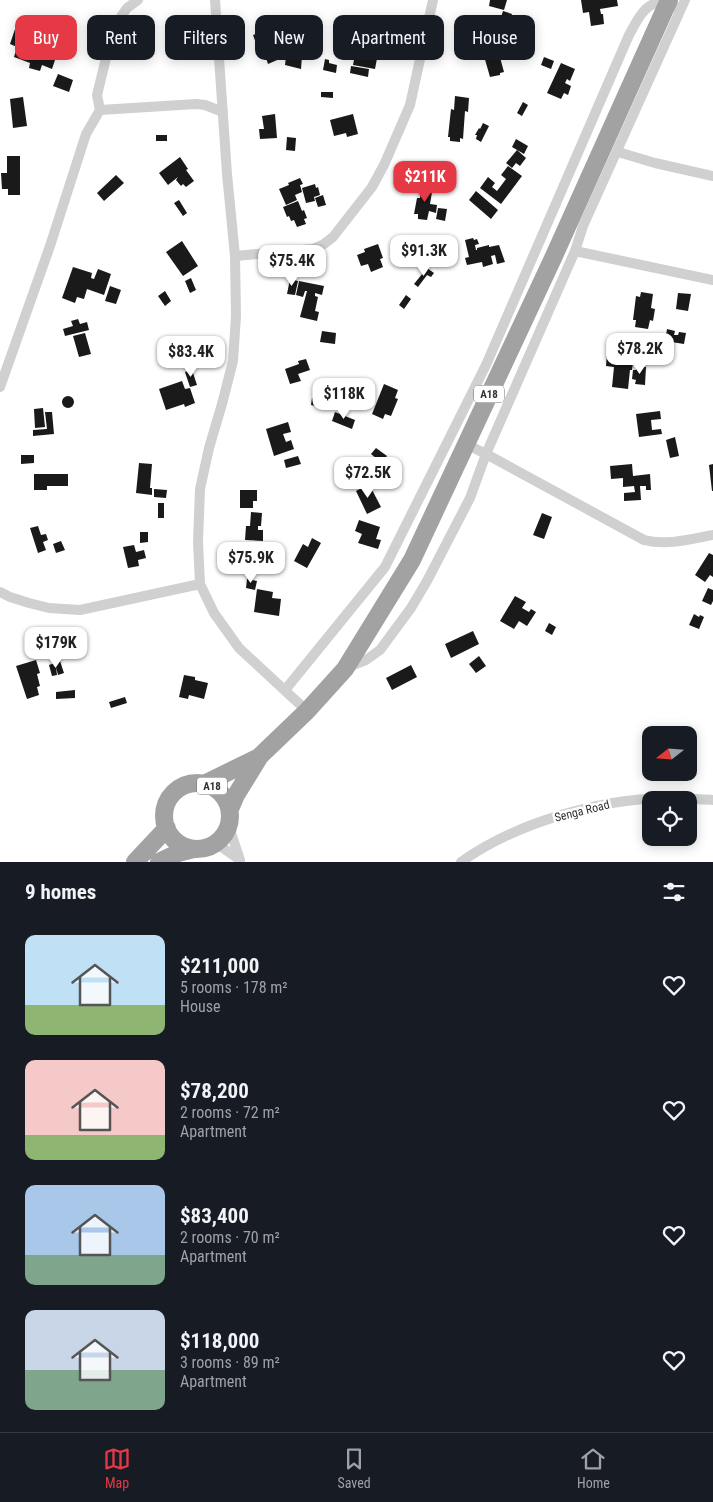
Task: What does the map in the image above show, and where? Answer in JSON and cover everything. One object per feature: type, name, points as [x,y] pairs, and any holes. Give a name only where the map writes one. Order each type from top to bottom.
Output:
[{"type":"highway","name":"A18","points":[[230,809],[236,794],[260,756],[307,711],[345,668],[412,560],[675,3]]},
{"type":"highway","name":"A18","points":[[206,783],[260,756]]},
{"type":"highway","name":"A18","points":[[167,828],[164,816],[166,804],[182,786],[194,782],[206,783],[222,793],[230,809],[229,827]]},
{"type":"highway","points":[[159,862],[178,853],[216,844],[229,827]]},
{"type":"highway","points":[[135,862],[167,828],[173,838],[182,845],[194,849]]},
{"type":"street","points":[[0,387],[50,246],[86,134],[100,110],[97,95],[108,50],[120,18],[138,0]]},
{"type":"street","points":[[215,0],[235,256],[236,316],[232,361],[222,404],[208,448],[200,489],[198,542],[200,584],[214,613],[239,648],[307,711]]},
{"type":"street","points":[[235,256],[313,249],[324,244],[332,237],[361,202],[384,165],[410,104],[432,0]]},
{"type":"street","points":[[285,690],[385,567],[486,365],[642,11],[660,2],[675,3],[618,152],[583,226],[575,252],[486,454],[461,518],[411,608],[380,650],[366,660],[345,668]]},
{"type":"street","points":[[100,110],[196,104],[205,105],[223,112]]},
{"type":"street","points":[[618,152],[655,163],[713,176]]},
{"type":"street","points":[[575,252],[713,280]]},
{"type":"street","points":[[466,444],[644,540],[665,543],[713,535]]},
{"type":"street","points":[[0,592],[10,597],[49,608],[80,610],[200,584]]},
{"type":"street","name":"Senga Road","points":[[461,862],[513,834],[540,822],[573,812],[612,803],[662,798],[713,800]]},
{"type":"street","points":[[229,827],[242,861]]},
{"type":"street","points":[[216,844],[242,861]]},
{"type":"building","points":[[490,0],[507,0],[504,10],[489,6]]},
{"type":"building","points":[[581,0],[617,0],[618,6],[600,9],[601,14],[603,14],[604,24],[591,26],[589,12],[583,13]]},
{"type":"building","points":[[503,11],[512,14],[512,15],[502,15]]},
{"type":"building","points":[[15,29],[15,46],[10,44]]},
{"type":"building","points":[[544,57],[554,61],[551,69],[541,65]]},
{"type":"building","points":[[325,59],[329,60],[329,63],[337,65],[336,73],[323,70]]},
{"type":"building","points":[[22,60],[55,60],[52,69],[42,65],[40,71],[29,68],[30,63]]},
{"type":"building","points":[[267,60],[277,60],[268,64]]},
{"type":"building","points":[[286,60],[302,60],[301,69],[285,65]]},
{"type":"building","points":[[354,60],[377,60],[375,69],[353,65]]},
{"type":"building","points":[[485,60],[501,60],[504,72],[490,77]]},
{"type":"building","points":[[561,63],[575,69],[570,81],[567,79],[565,83],[571,86],[568,95],[564,93],[561,99],[547,93]]},
{"type":"building","points":[[351,66],[369,69],[368,77],[350,73]]},
{"type":"building","points":[[58,74],[73,80],[69,92],[53,86]]},
{"type":"building","points":[[321,92],[333,92],[333,98],[321,97]]},
{"type":"building","points":[[455,96],[469,98],[468,112],[465,111],[463,139],[460,138],[460,142],[450,141],[450,137],[448,137],[451,109],[454,110]]},
{"type":"building","points":[[23,97],[27,126],[13,128],[10,99]]},
{"type":"building","points":[[523,102],[528,105],[522,116],[517,113]]},
{"type":"building","points":[[275,114],[277,138],[260,139],[259,129],[264,129],[262,116]]},
{"type":"building","points":[[353,114],[358,134],[347,137],[346,133],[334,136],[330,120]]},
{"type":"building","points":[[483,123],[489,126],[481,142],[476,139],[477,135],[475,135]]},
{"type":"building","points":[[156,135],[167,135],[167,141],[156,141]]},
{"type":"building","points":[[287,137],[296,138],[295,151],[286,150]]},
{"type":"building","points":[[516,139],[528,146],[524,154],[512,147]]},
{"type":"building","points":[[517,150],[526,158],[520,166],[516,163],[512,168],[506,163]]},
{"type":"building","points":[[7,156],[20,156],[20,195],[8,195],[8,189],[2,189],[1,173],[7,173]]},
{"type":"building","points":[[180,157],[194,181],[186,187],[183,184],[181,186],[176,180],[178,177],[168,185],[159,173]]},
{"type":"building","points":[[508,166],[522,176],[501,204],[480,188],[488,177],[495,183],[492,187],[497,191],[506,179],[501,175]]},
{"type":"building","points":[[116,175],[124,183],[104,201],[97,193]]},
{"type":"building","points":[[300,178],[303,184],[300,185],[302,192],[295,195],[297,200],[286,205],[279,189]]},
{"type":"building","points":[[315,184],[320,195],[314,197],[315,201],[306,203],[302,188]]},
{"type":"building","points":[[422,184],[433,186],[430,204],[437,205],[436,213],[429,211],[427,220],[418,219],[418,214],[414,214],[417,198],[420,198]]},
{"type":"building","points":[[476,191],[498,210],[491,219],[469,200]]},
{"type":"building","points":[[323,195],[326,205],[318,207],[315,198]]},
{"type":"building","points":[[179,200],[187,213],[183,216],[174,203]]},
{"type":"building","points":[[298,201],[307,218],[304,219],[306,224],[297,227],[294,220],[291,221],[289,216],[287,217],[283,207]]},
{"type":"building","points":[[438,208],[447,209],[445,221],[436,219]]},
{"type":"building","points":[[473,238],[474,240],[477,239],[479,244],[475,245],[476,250],[477,248],[489,245],[489,247],[499,245],[505,262],[497,264],[495,255],[491,256],[493,264],[483,267],[482,262],[467,265],[465,258],[469,257],[465,240]]},
{"type":"building","points":[[182,241],[198,266],[183,276],[166,252]]},
{"type":"building","points":[[378,244],[383,258],[380,259],[383,267],[371,272],[368,264],[361,266],[357,255],[365,252],[364,249]]},
{"type":"building","points":[[73,267],[92,273],[91,278],[94,279],[98,269],[111,274],[104,295],[87,289],[84,299],[77,297],[75,303],[62,298]]},
{"type":"building","points":[[427,268],[434,273],[431,277],[427,275],[418,287],[414,284]]},
{"type":"building","points":[[191,278],[196,290],[190,293],[185,281]]},
{"type":"building","points":[[290,279],[298,281],[295,295],[287,294]]},
{"type":"building","points":[[299,281],[324,286],[322,295],[315,293],[315,296],[318,297],[315,311],[319,312],[317,321],[300,317],[307,291],[305,291],[303,297],[296,295]]},
{"type":"building","points":[[110,286],[121,290],[116,304],[105,301]]},
{"type":"building","points":[[165,291],[171,301],[165,306],[158,296]]},
{"type":"building","points":[[641,292],[653,294],[651,308],[655,309],[653,321],[650,320],[648,329],[635,327],[636,320],[633,320],[636,296],[640,297]]},
{"type":"building","points":[[678,293],[691,294],[688,311],[676,309]]},
{"type":"building","points":[[406,295],[411,299],[404,309],[399,305]]},
{"type":"building","points":[[78,319],[80,324],[87,322],[89,330],[65,336],[63,329],[73,326],[71,321]]},
{"type":"building","points":[[667,329],[675,331],[674,335],[678,335],[679,332],[686,333],[684,344],[665,341]]},
{"type":"building","points":[[322,331],[336,333],[335,344],[320,342]]},
{"type":"building","points":[[85,333],[91,354],[79,357],[73,336]]},
{"type":"building","points":[[607,353],[634,355],[628,389],[612,387],[614,367],[606,366]]},
{"type":"building","points":[[306,359],[310,370],[298,374],[301,381],[290,384],[285,369],[299,364],[298,361]]},
{"type":"building","points":[[637,366],[646,367],[645,385],[635,384],[636,380],[632,379],[633,370],[636,370]]},
{"type":"building","points":[[192,370],[197,385],[190,387],[185,372]]},
{"type":"building","points":[[182,381],[185,389],[190,388],[195,403],[185,407],[184,404],[166,410],[159,389]]},
{"type":"building","points":[[384,384],[398,390],[395,398],[398,399],[391,416],[385,414],[383,419],[372,414]]},
{"type":"building","points":[[68,396],[74,402],[68,408],[62,402]]},
{"type":"building","points":[[312,398],[327,402],[326,408],[311,405]]},
{"type":"building","points":[[43,408],[45,427],[35,428],[34,409]]},
{"type":"building","points":[[660,411],[661,419],[651,420],[652,430],[661,429],[662,434],[639,437],[636,414]]},
{"type":"building","points":[[45,412],[52,412],[54,434],[33,436],[33,430],[47,429]]},
{"type":"building","points":[[335,412],[355,420],[352,429],[332,421]]},
{"type":"building","points":[[288,422],[291,432],[283,434],[286,442],[291,440],[294,449],[274,456],[266,429]]},
{"type":"building","points":[[675,437],[679,456],[670,458],[666,440]]},
{"type":"building","points":[[376,448],[387,456],[383,461],[371,454]]},
{"type":"building","points":[[21,455],[34,455],[34,463],[21,464]]},
{"type":"building","points":[[298,456],[301,464],[286,468],[284,460]]},
{"type":"building","points":[[139,463],[152,464],[150,488],[152,488],[152,495],[136,493]]},
{"type":"building","points":[[632,464],[633,476],[650,474],[651,490],[646,490],[646,486],[640,486],[641,500],[624,501],[624,493],[635,492],[634,486],[623,487],[623,478],[611,479],[610,466]]},
{"type":"building","points":[[713,464],[713,491],[712,491],[709,465]]},
{"type":"building","points":[[366,466],[374,473],[369,479],[361,472]]},
{"type":"building","points":[[34,474],[68,474],[68,486],[47,486],[47,490],[34,490]]},
{"type":"building","points":[[369,484],[381,507],[367,514],[356,491]]},
{"type":"building","points":[[154,489],[167,490],[166,498],[154,497]]},
{"type":"building","points":[[240,490],[257,490],[257,501],[253,501],[253,508],[240,508]]},
{"type":"building","points":[[158,503],[164,503],[164,518],[158,518]]},
{"type":"building","points":[[251,512],[262,513],[261,526],[258,526],[258,530],[263,530],[263,541],[245,540],[246,526],[250,526]]},
{"type":"building","points":[[542,513],[552,517],[544,539],[533,535]]},
{"type":"building","points":[[359,520],[380,527],[376,539],[381,540],[378,549],[358,543],[362,534],[355,531]]},
{"type":"building","points":[[38,526],[41,535],[46,534],[48,540],[43,542],[46,550],[38,553],[30,528]]},
{"type":"building","points":[[140,532],[148,532],[148,542],[140,543]]},
{"type":"building","points":[[312,538],[321,543],[307,568],[294,561],[303,544],[308,547]]},
{"type":"building","points":[[61,541],[65,550],[56,553],[53,544]]},
{"type":"building","points":[[260,544],[262,550],[269,548],[271,561],[266,562],[268,569],[252,573],[246,547]]},
{"type":"building","points":[[134,545],[136,552],[144,550],[146,558],[138,560],[139,566],[128,568],[123,547]]},
{"type":"building","points":[[709,553],[713,555],[713,577],[710,575],[705,582],[695,575]]},
{"type":"building","points":[[247,579],[257,581],[255,590],[246,588]]},
{"type":"building","points":[[708,588],[713,590],[711,605],[702,601]]},
{"type":"building","points":[[257,589],[273,592],[272,598],[281,599],[279,616],[254,612]]},
{"type":"building","points":[[515,596],[526,602],[522,608],[529,612],[531,609],[536,612],[527,626],[519,621],[514,629],[500,621]]},
{"type":"building","points":[[694,614],[704,617],[699,629],[689,625]]},
{"type":"building","points":[[549,623],[556,627],[552,635],[545,631]]},
{"type":"building","points":[[473,631],[479,644],[451,658],[445,644]]},
{"type":"building","points":[[479,656],[486,666],[476,673],[469,664]]},
{"type":"building","points":[[36,660],[40,673],[37,674],[40,686],[37,687],[39,695],[27,699],[16,666]]},
{"type":"building","points":[[60,661],[64,673],[58,675],[56,667],[57,675],[52,676],[49,665]]},
{"type":"building","points":[[411,665],[417,677],[392,690],[386,678]]},
{"type":"building","points":[[184,675],[195,677],[195,680],[208,683],[204,699],[189,695],[188,699],[179,697]]},
{"type":"building","points":[[75,690],[75,698],[56,699],[56,692]]},
{"type":"building","points":[[125,697],[127,703],[111,708],[109,702]]}]
